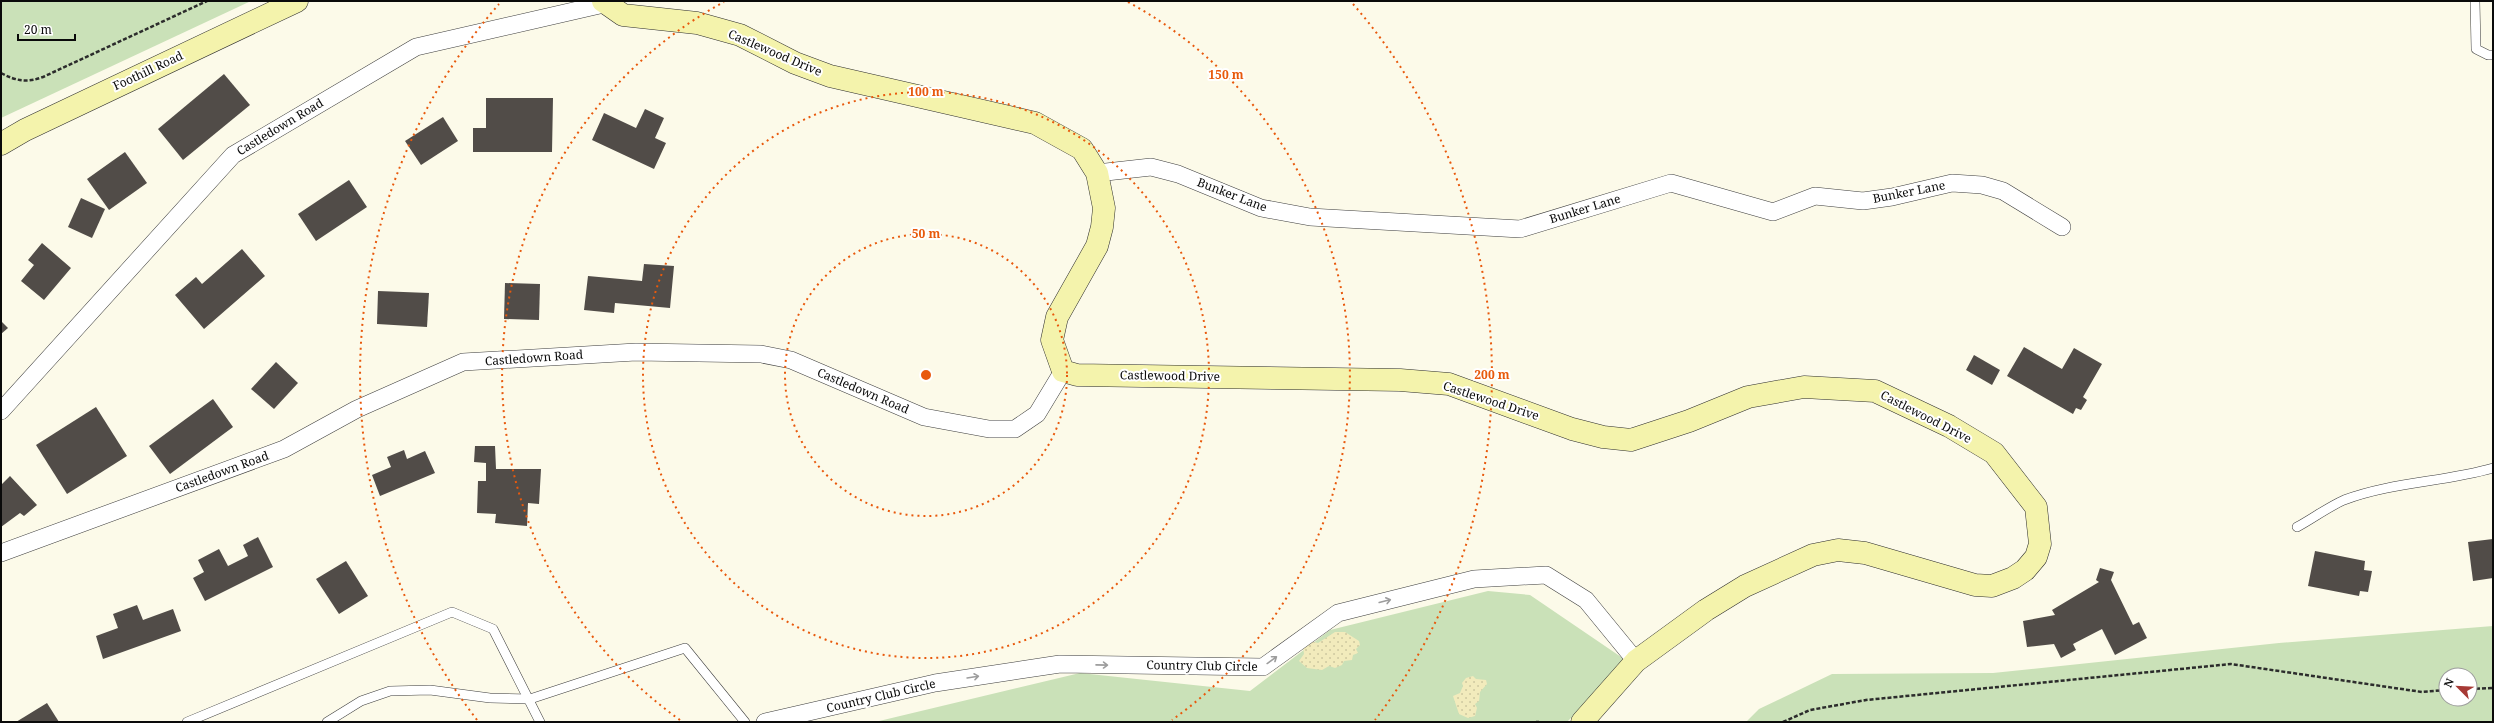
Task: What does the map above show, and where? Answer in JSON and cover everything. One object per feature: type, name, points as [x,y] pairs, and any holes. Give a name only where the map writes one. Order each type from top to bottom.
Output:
[{"type":"street","name":"Foothill Road","points":[[1,144],[25,130],[297,1]]},
{"type":"street","name":"Castlewood Drive","points":[[604,2],[623,15],[697,23],[740,35],[795,63],[830,76],[1035,123],[1082,149],[1097,173],[1104,208],[1102,227],[1097,246],[1057,317],[1052,340],[1063,371],[1077,374],[1400,380],[1449,384],[1572,429],[1603,437],[1631,440],[1689,421],[1748,397],[1804,387],[1875,391],[1950,426],[1994,453],[2036,507],[2040,544],[2026,570],[2013,578],[1992,586],[1975,585],[1865,553],[1838,550],[1790,564],[1745,586],[1706,610],[1636,661],[1582,722]]},
{"type":"street","name":"Castledown Road","points":[[1,410],[233,155],[416,47],[604,2]]},
{"type":"street","name":"Bunker Lane","points":[[1097,173],[1151,167],[1178,174],[1261,208],[1310,217],[1520,229],[1671,183],[1773,212],[1815,196],[1863,200],[1892,197],[1952,183],[1982,185],[2003,191],[2062,226]]},
{"type":"street","name":"Castledown Road","points":[[1,553],[284,449],[357,409],[463,362],[636,352],[761,354],[791,360],[924,417],[989,429],[1015,430],[1037,414],[1063,371]]},
{"type":"street","name":"Country Club Circle","points":[[766,722],[935,683],[1060,664],[1264,667],[1338,613],[1474,579],[1546,576],[1586,600],[1636,661]]},
{"type":"lane","points":[[2475,1],[2476,48],[2488,55],[2493,55]]},
{"type":"lane","points":[[2297,527],[2344,500],[2394,487],[2462,476],[2493,468]]},
{"type":"lane","points":[[187,722],[452,612],[493,629],[530,699],[540,722]]},
{"type":"lane","points":[[327,722],[360,701],[390,692],[430,690],[490,698],[530,699],[685,648],[745,722]]},
{"type":"path","points":[[1,73],[21,81],[32,81],[207,1]]},
{"type":"path","points":[[1783,722],[1810,710],[1866,700],[2231,664],[2422,692],[2438,691]]},
{"type":"path","points":[[2478,688],[2493,688]]},
{"type":"green space","points":[[1,1],[251,1],[1,118]]},
{"type":"green space","points":[[1488,591],[1530,595],[1627,661],[1567,722],[875,722],[1080,673],[1250,691],[1330,630]]},
{"type":"green space","points":[[2493,626],[2493,722],[1746,722],[1759,709],[1832,674],[1993,673],[2279,643]]},
{"type":"sand","points":[[1335,632],[1345,632],[1359,641],[1360,645],[1356,649],[1358,653],[1353,655],[1352,660],[1344,661],[1342,665],[1335,668],[1329,666],[1322,670],[1307,668],[1299,661],[1304,654],[1303,647],[1310,641],[1318,643]]},
{"type":"sand","points":[[1473,676],[1476,679],[1486,680],[1487,684],[1480,692],[1479,701],[1475,704],[1477,708],[1475,716],[1468,718],[1459,714],[1453,696],[1460,693],[1463,686],[1462,683],[1466,678]]},
{"type":"building","points":[[224,74],[250,105],[183,160],[158,129]]},
{"type":"building","points":[[486,98],[553,98],[552,152],[473,152],[473,128],[486,128]]},
{"type":"building","points":[[645,109],[664,118],[655,138],[666,143],[654,169],[592,140],[604,113],[636,128]]},
{"type":"building","points":[[443,117],[458,141],[421,165],[405,141]]},
{"type":"building","points":[[125,152],[147,183],[109,210],[87,179]]},
{"type":"building","points":[[349,180],[367,207],[316,241],[298,214]]},
{"type":"building","points":[[81,198],[105,209],[92,238],[68,227]]},
{"type":"building","points":[[42,243],[71,268],[44,300],[21,281],[34,265],[28,260]]},
{"type":"building","points":[[242,249],[265,276],[204,329],[175,295],[196,277],[202,284]]},
{"type":"building","points":[[644,264],[674,266],[670,308],[615,303],[614,313],[584,310],[588,276],[642,281]]},
{"type":"building","points":[[505,283],[540,284],[539,320],[504,319]]},
{"type":"building","points":[[378,291],[429,293],[427,327],[377,324]]},
{"type":"building","points":[[1,321],[8,328],[1,334]]},
{"type":"building","points":[[2024,347],[2062,369],[2074,348],[2102,364],[2083,397],[2087,400],[2081,410],[2076,408],[2073,414],[2007,376]]},
{"type":"building","points":[[1974,355],[2000,370],[1992,385],[1966,370]]},
{"type":"building","points":[[276,362],[298,383],[274,409],[251,389]]},
{"type":"building","points":[[213,399],[233,427],[170,474],[149,446]]},
{"type":"building","points":[[96,407],[127,456],[67,494],[36,445]]},
{"type":"building","points":[[475,446],[495,446],[496,469],[541,469],[539,504],[528,503],[527,526],[495,523],[496,514],[477,513],[478,481],[486,481],[486,463],[474,462]]},
{"type":"building","points":[[404,450],[407,459],[425,451],[435,473],[380,496],[372,475],[391,467],[387,457]]},
{"type":"building","points":[[10,476],[37,505],[24,516],[20,513],[1,527],[1,485]]},
{"type":"building","points":[[258,537],[273,567],[205,601],[193,578],[204,572],[198,560],[219,549],[228,566],[248,556],[243,545]]},
{"type":"building","points":[[2493,539],[2493,578],[2473,581],[2468,542]]},
{"type":"building","points":[[2315,551],[2365,561],[2364,570],[2372,571],[2368,592],[2360,591],[2359,596],[2308,586]]},
{"type":"building","points":[[346,561],[368,596],[339,614],[316,579]]},
{"type":"building","points":[[2100,568],[2114,572],[2111,580],[2133,625],[2139,622],[2147,638],[2115,655],[2102,629],[2073,644],[2076,650],[2061,658],[2054,644],[2027,647],[2023,621],[2055,615],[2052,610],[2099,582],[2096,580]]},
{"type":"building","points":[[137,605],[143,620],[173,609],[181,631],[103,659],[96,636],[118,628],[113,614]]},
{"type":"building","points":[[47,703],[59,722],[16,722]]}]
